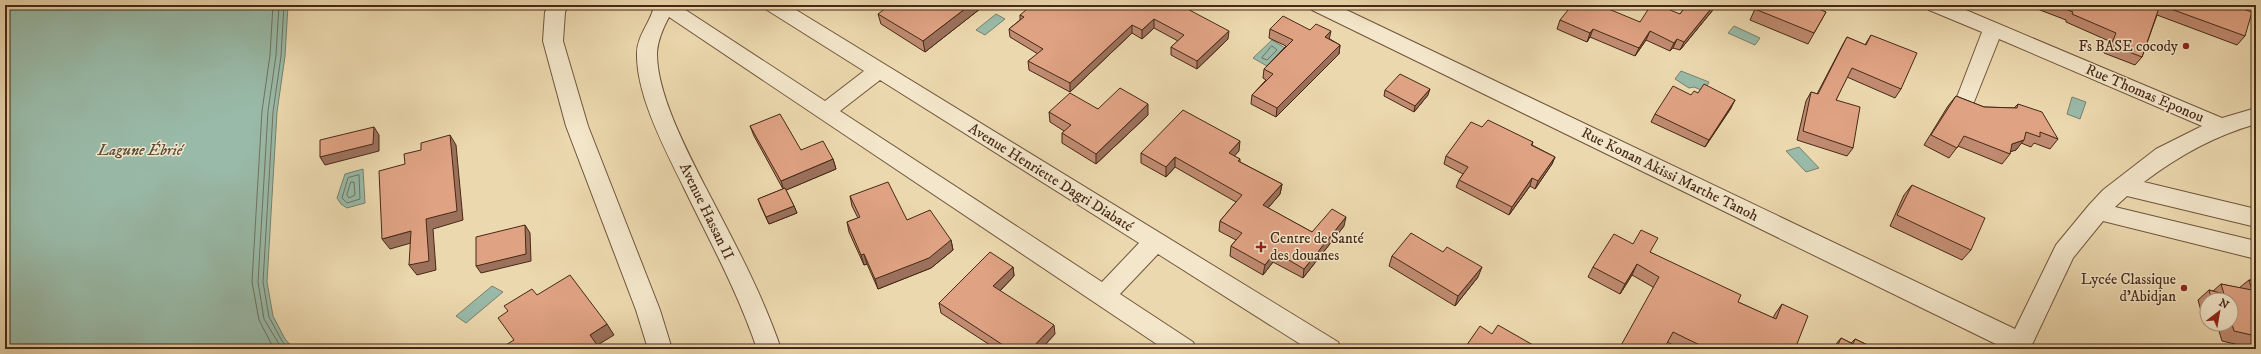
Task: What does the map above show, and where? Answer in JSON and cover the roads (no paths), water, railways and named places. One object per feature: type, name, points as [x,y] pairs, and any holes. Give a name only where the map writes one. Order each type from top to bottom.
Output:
[{"type":"street","points":[[559,5],[555,12],[553,41],[577,126],[648,310],[660,349]]},
{"type":"street","name":"Avenue Henriette Dagri Diabaté","points":[[774,5],[1329,349]]},
{"type":"street","name":"Rue Konan Akissi Marthe Tanoh","points":[[1319,5],[2019,346]]},
{"type":"street","name":"Rue Thomas Eponou","points":[[1936,5],[2221,126]]},
{"type":"street","points":[[672,8],[825,112],[1184,349]]},
{"type":"street","name":"Avenue Hassan II","points":[[672,8],[652,32],[647,52],[650,70],[663,117],[672,142],[756,310],[769,349]]},
{"type":"street","points":[[1967,96],[1993,29]]},
{"type":"street","points":[[825,112],[879,70]]},
{"type":"street","points":[[2019,346],[2064,252],[2097,211],[2123,186],[2164,155],[2221,126],[2256,116]]},
{"type":"street","points":[[2123,186],[2256,218]]},
{"type":"street","points":[[2097,211],[2256,250]]},
{"type":"street","points":[[1103,296],[1155,242]]},
{"type":"water","name":"Lagune Ébrié","points":[[5,5],[288,5],[285,56],[277,112],[267,282],[273,316],[285,339],[294,349],[5,349]]},
{"type":"water","points":[[996,14],[1005,19],[985,35],[976,30]]},
{"type":"water","points":[[1734,26],[1760,38],[1755,45],[1728,33]]},
{"type":"water","points":[[1272,40],[1285,48],[1267,66],[1253,58]]},
{"type":"water","points":[[1681,71],[1709,82],[1704,91],[1694,87],[1689,88],[1675,79]]},
{"type":"water","points":[[2072,97],[2086,102],[2080,119],[2067,114]]},
{"type":"water","points":[[1799,147],[1819,168],[1806,172],[1786,151]]},
{"type":"water","points":[[363,169],[365,203],[347,208],[341,204],[337,198],[345,174]]},
{"type":"water","points":[[492,286],[503,292],[466,323],[456,316]]},
{"type":"place","name":"Fs BASE cocody","points":[[2186,46]]},
{"type":"place","name":"Centre de Santé des douanes","points":[[1261,247]]},
{"type":"place","name":"Lycée Classique d'Abidjan","points":[[2184,288]]}]
